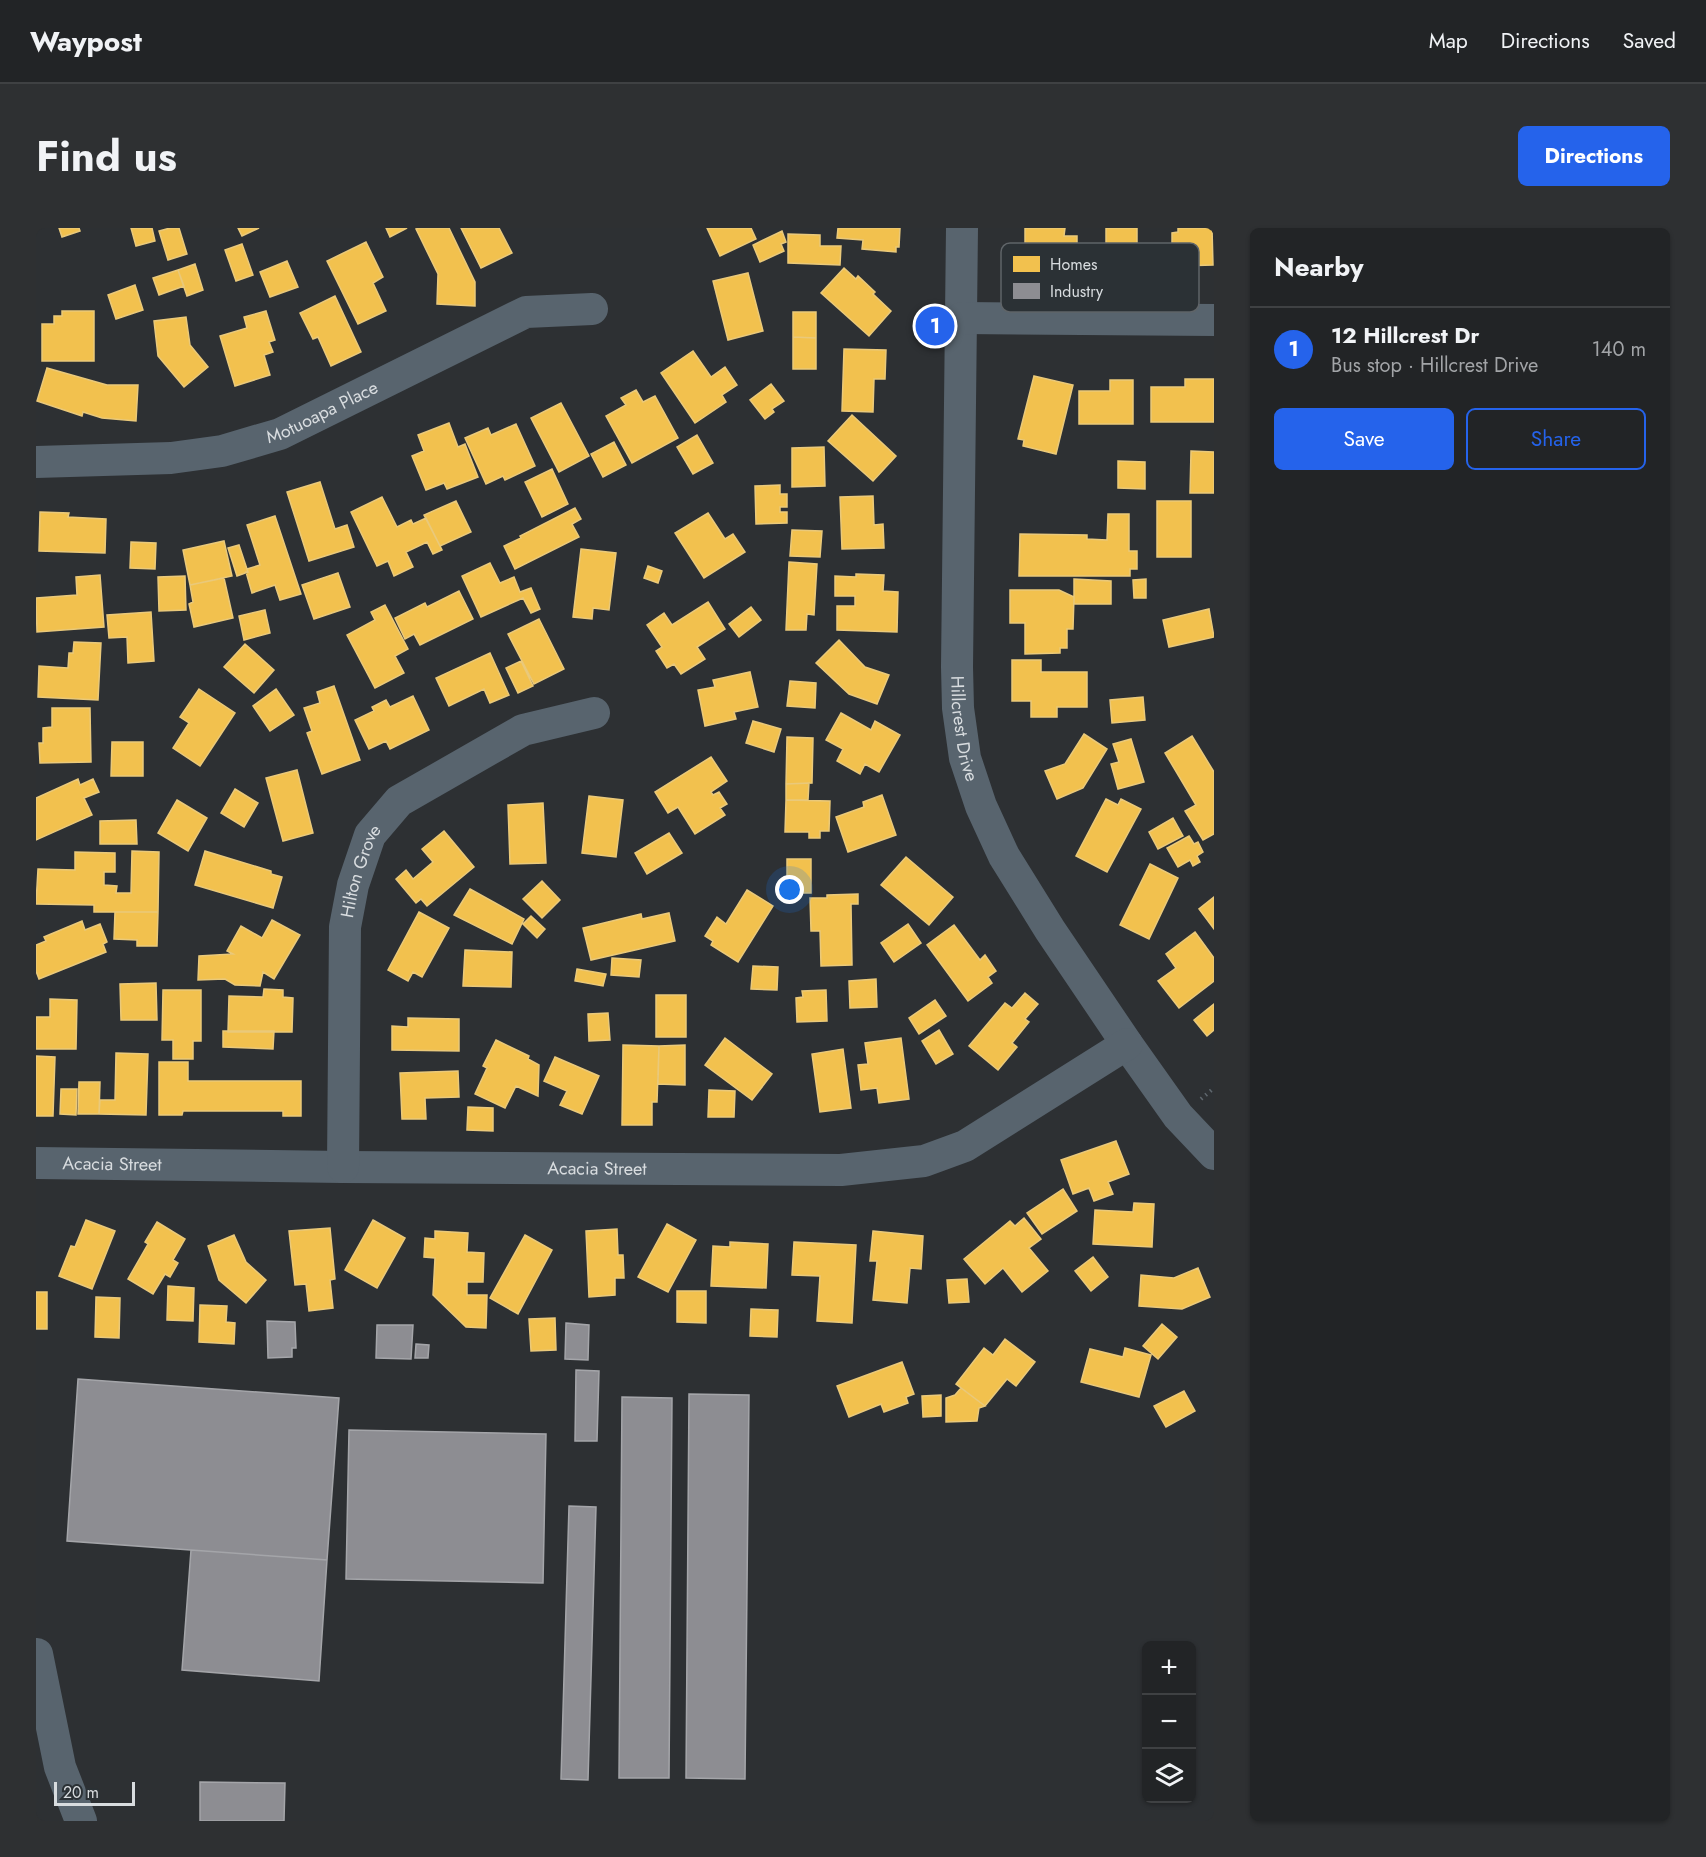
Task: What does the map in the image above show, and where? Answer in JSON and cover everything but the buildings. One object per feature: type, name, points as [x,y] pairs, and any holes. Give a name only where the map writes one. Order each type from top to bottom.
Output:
[{"type":"street","name":"Hillcrest Drive","points":[[962,228],[957,667],[958,708],[965,758],[981,806],[1004,856],[1050,930],[1178,1116],[1214,1154]]},
{"type":"street","name":"Motuoapa Place","points":[[36,462],[171,458],[222,451],[280,434],[526,312],[592,309]]},
{"type":"street","points":[[962,318],[1214,320]]},
{"type":"street","name":"Hilton Grove","points":[[343,1167],[345,927],[353,885],[370,835],[399,801],[523,730],[594,713]]},
{"type":"street","name":"Acacia Street","points":[[36,1163],[841,1170],[924,1161],[965,1146],[1127,1044]]},
{"type":"street","points":[[37,1654],[60,1767],[81,1821]]},
{"type":"place","name":"12 Hillcrest Dr","points":[[935,326]]}]
